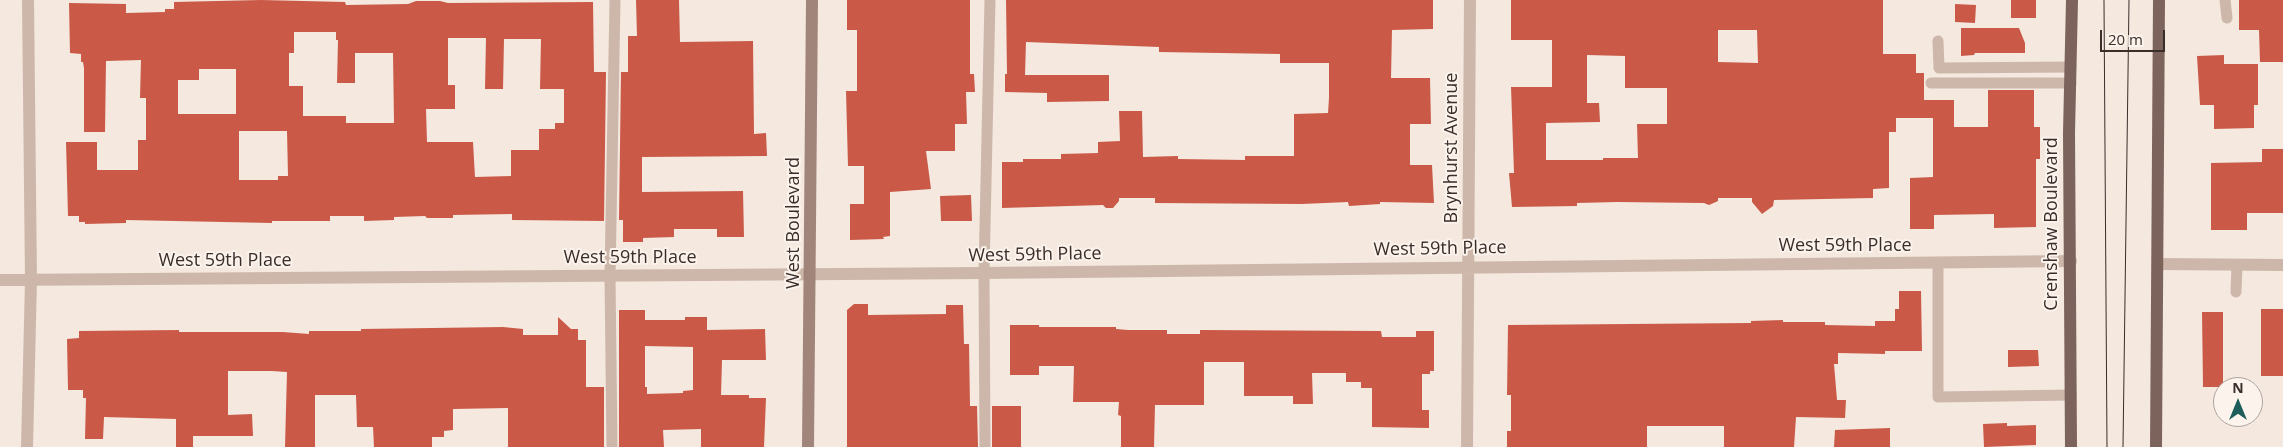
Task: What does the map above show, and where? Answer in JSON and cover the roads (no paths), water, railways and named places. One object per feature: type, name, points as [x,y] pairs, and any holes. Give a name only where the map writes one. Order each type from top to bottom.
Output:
[{"type":"main road","name":"West Boulevard","points":[[808,447],[812,0]]},
{"type":"main road","name":"Crenshaw Boulevard","points":[[2071,447],[2070,83],[2072,0]]},
{"type":"main road","points":[[2156,447],[2158,0]]},
{"type":"street","points":[[27,447],[31,280],[28,0]]},
{"type":"street","name":"Brynhurst Avenue","points":[[1467,447],[1470,0]]},
{"type":"street","name":"West 59th Place","points":[[0,280],[984,273],[1468,266],[2070,261]]},
{"type":"street","points":[[2158,264],[2283,265]]},
{"type":"lane","points":[[612,447],[610,276],[615,0]]},
{"type":"lane","points":[[985,447],[984,273],[990,0]]},
{"type":"lane","points":[[2225,0],[2227,18]]},
{"type":"lane","points":[[1938,42],[1939,68],[2071,67]]},
{"type":"lane","points":[[1931,83],[2070,83]]},
{"type":"lane","points":[[1938,263],[1938,397],[2071,395]]},
{"type":"lane","points":[[2236,292],[2237,265]]},
{"type":"tram line","points":[[2104,0],[2107,447]]},
{"type":"tram line","points":[[2123,447],[2129,0]]}]
